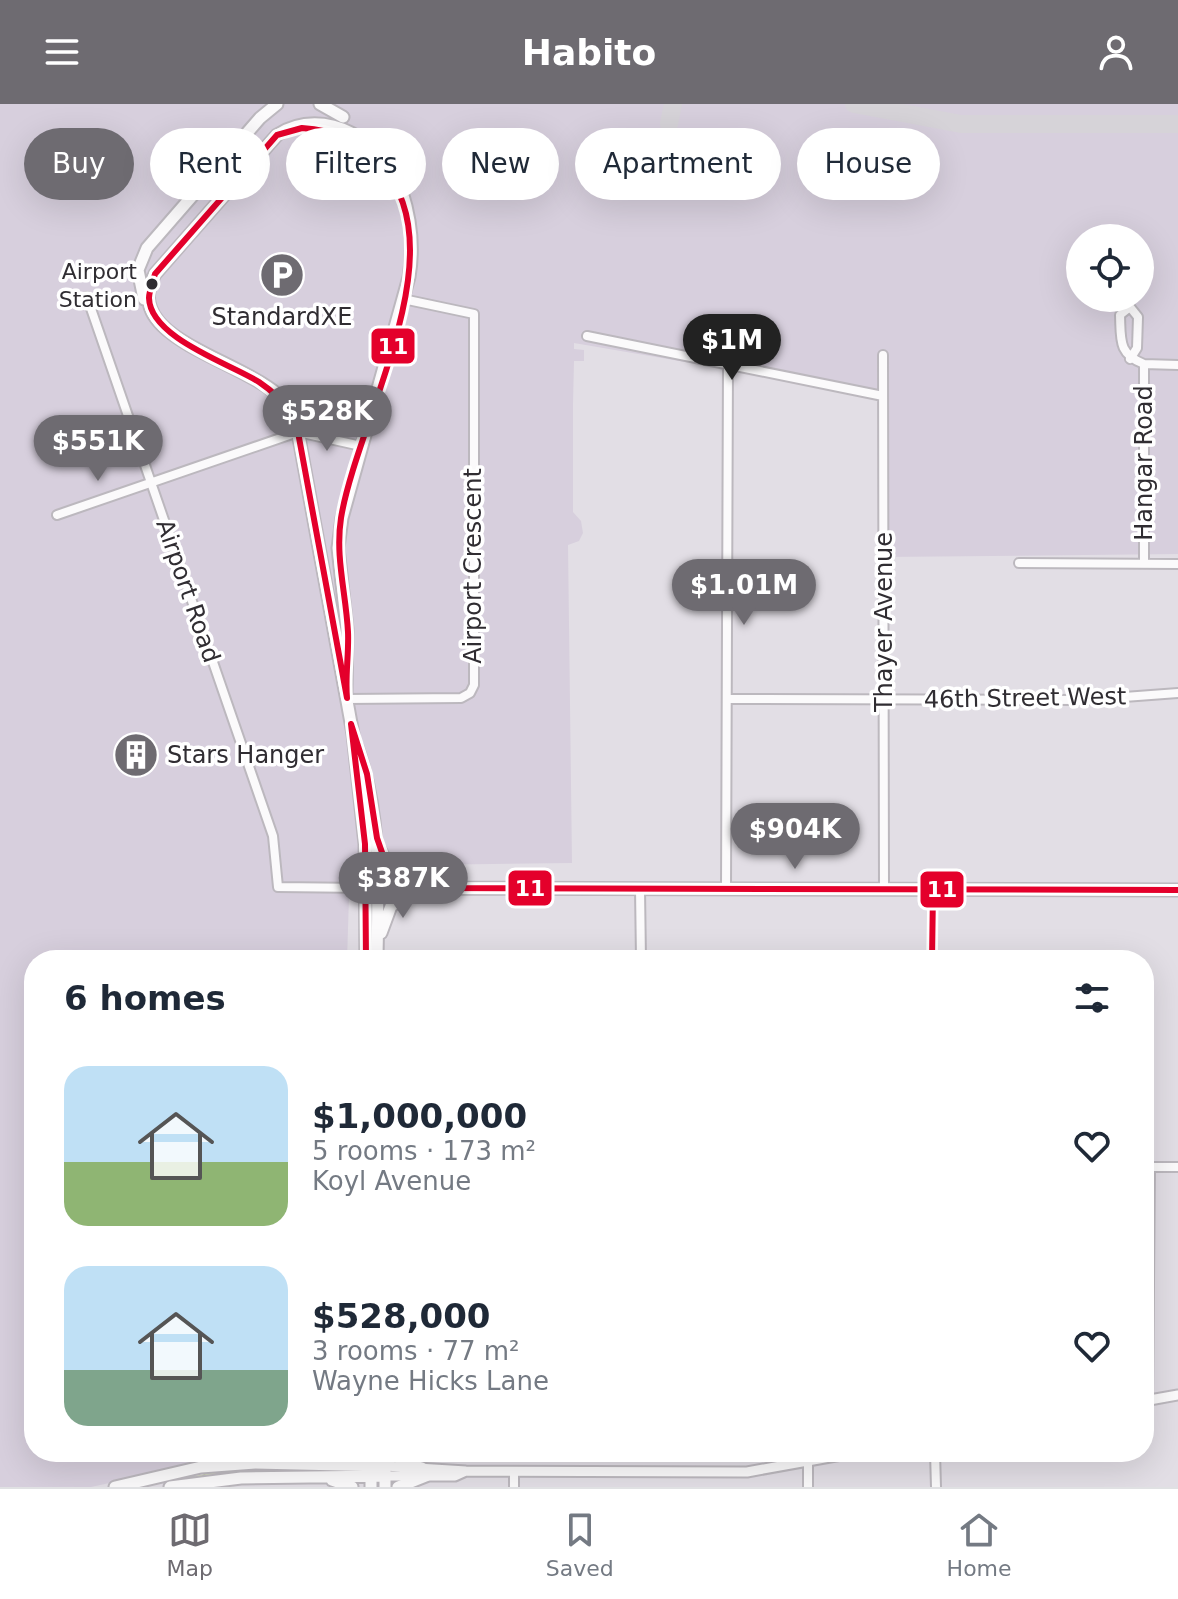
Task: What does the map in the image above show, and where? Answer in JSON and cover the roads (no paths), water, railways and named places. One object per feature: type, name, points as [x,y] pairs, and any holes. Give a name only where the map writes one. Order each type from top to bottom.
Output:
[{"type":"main road","points":[[277,104],[260,118],[144,253],[138,275],[144,300],[182,342],[280,393],[292,409],[353,734],[378,950]]},
{"type":"main road","points":[[320,104],[357,128]]},
{"type":"main road","points":[[153,313],[148,295],[155,274],[284,129],[300,120],[325,117],[353,128]]},
{"type":"main road","points":[[346,696],[347,629],[338,548],[342,518],[411,261],[409,217],[404,200]]},
{"type":"main road","points":[[353,734],[372,794],[377,844],[367,950]]},
{"type":"main road","points":[[377,844],[392,872],[426,888]]},
{"type":"main road","points":[[371,888],[1178,890]]},
{"type":"main road","points":[[378,945],[391,906],[426,888]]},
{"type":"main road","points":[[115,1487],[201,1467],[300,1462]]},
{"type":"main road","points":[[403,1462],[424,1472]]},
{"type":"main road","points":[[295,1463],[371,1476]]},
{"type":"main road","points":[[398,1487],[424,1472]]},
{"type":"main road","points":[[304,1476],[352,1487]]},
{"type":"main road","points":[[170,1487],[241,1478],[385,1476]]},
{"type":"street","name":"Airport Road","points":[[87,297],[273,836],[278,887],[371,888]]},
{"type":"street","name":"Airport Crescent","points":[[346,696],[458,698],[473,689],[474,314],[403,299]]},
{"type":"street","name":"Hangar Road","points":[[1130,359],[1137,348],[1138,317],[1130,307],[1120,315],[1121,348],[1130,359],[1144,364],[1178,365]]},
{"type":"street","points":[[587,336],[883,396]]},
{"type":"street","name":"Thayer Avenue","points":[[883,355],[884,890]]},
{"type":"street","name":"Hangar Road","points":[[1144,364],[1144,563]]},
{"type":"street","points":[[726,889],[728,365]]},
{"type":"street","points":[[57,515],[298,432],[361,446]]},
{"type":"street","points":[[1019,563],[1178,564]]},
{"type":"street","name":"46th Street West","points":[[728,699],[1084,700],[1178,693]]},
{"type":"street","points":[[640,889],[641,950]]},
{"type":"street","points":[[932,950],[933,890]]},
{"type":"street","points":[[1154,1167],[1178,1167]]},
{"type":"street","points":[[1154,1399],[1178,1395]]},
{"type":"street","points":[[385,1476],[424,1472],[455,1476],[466,1471],[747,1472],[808,1462],[808,1487]]},
{"type":"street","points":[[935,1462],[936,1487]]},
{"type":"street","points":[[514,1471],[514,1487]]},
{"type":"place","name":"StandardXE","points":[[282,275]]},
{"type":"place","name":"Airport Station","points":[[152,284]]},
{"type":"place","name":"Stars Hanger","points":[[136,755]]}]
